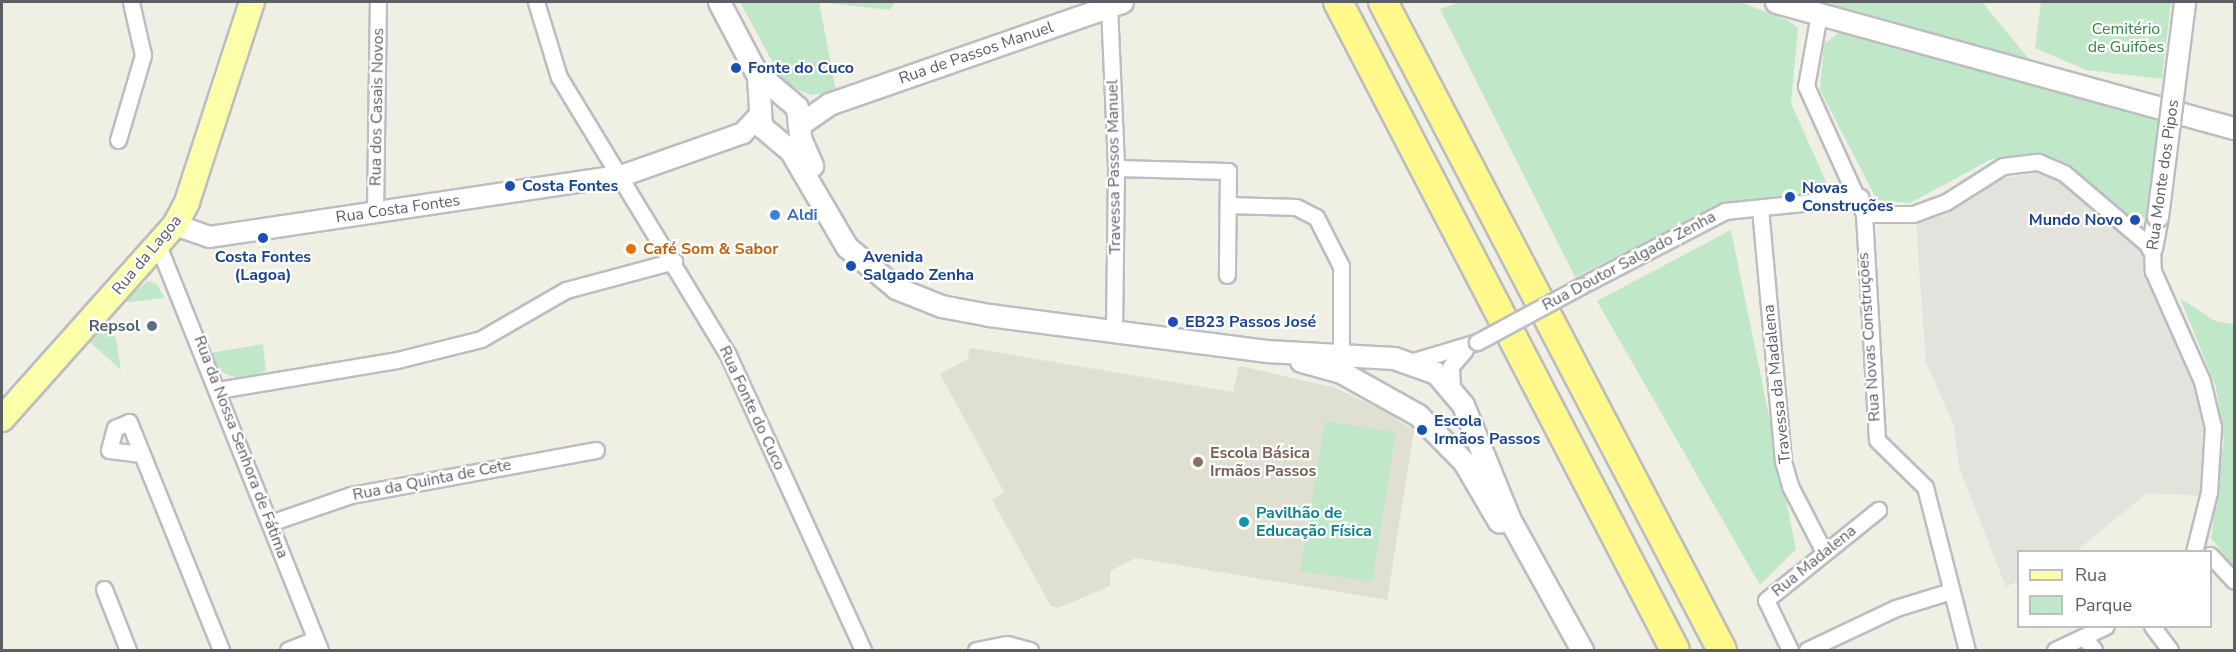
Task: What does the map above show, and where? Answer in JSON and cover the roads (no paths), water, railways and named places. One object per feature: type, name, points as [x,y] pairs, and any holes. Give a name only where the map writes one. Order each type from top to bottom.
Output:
[{"type":"highway","points":[[1338,2],[1675,651]]},
{"type":"highway","points":[[1383,2],[1722,651]]},
{"type":"main road","name":"Rua da Lagoa","points":[[4,415],[175,225],[187,202],[252,2]]},
{"type":"main road","points":[[718,2],[755,70],[790,100],[819,192]]},
{"type":"main road","points":[[1776,2],[2235,128]]},
{"type":"main road","name":"Rua de Passos Manuel","points":[[799,126],[829,104],[1115,3]]},
{"type":"main road","points":[[755,70],[760,114],[773,137],[790,150],[854,238],[885,269],[942,295],[990,309],[1266,351],[1404,359],[1458,396],[1510,520],[1582,651]]},
{"type":"main road","points":[[760,114],[768,101],[790,100]]},
{"type":"main road","name":"Rua de Passos Manuel","points":[[790,100],[829,104]]},
{"type":"main road","points":[[773,137],[789,136],[799,126]]},
{"type":"main road","points":[[1266,351],[1341,372],[1386,394],[1438,431],[1483,492],[1571,651]]},
{"type":"main road","points":[[1386,394],[1377,385],[1375,371],[1404,359]]},
{"type":"main road","points":[[1438,431],[1458,428],[1458,396]]},
{"type":"street","points":[[118,140],[143,55],[131,2]]},
{"type":"street","name":"Rua dos Casais Novos","points":[[375,212],[378,2]]},
{"type":"street","name":"Rua Fonte do Cuco","points":[[536,2],[559,76],[624,175],[733,365],[863,651]]},
{"type":"street","name":"Rua Monte dos Pipos","points":[[2185,2],[2158,217],[2152,248],[2153,272],[2210,405],[2213,460],[2199,549]]},
{"type":"street","name":"Travessa Passos Manuel","points":[[1114,328],[1115,3]]},
{"type":"street","name":"Rua Novas Construções","points":[[1819,14],[1806,86],[1811,106],[1860,197],[1864,214],[1877,440],[1925,487],[1967,651]]},
{"type":"street","points":[[736,136],[760,114]]},
{"type":"street","points":[[624,175],[736,136],[773,137]]},
{"type":"street","points":[[1864,214],[1894,217],[1935,208],[1983,175],[2038,162],[2064,173],[2152,248]]},
{"type":"street","points":[[1116,168],[1228,171],[1227,275]]},
{"type":"street","name":"Rua Costa Fontes","points":[[175,225],[210,237],[624,175]]},
{"type":"street","name":"Rua Doutor Salgado Zenha","points":[[1458,396],[1451,366],[1477,342],[1725,211],[1860,197]]},
{"type":"street","points":[[1228,205],[1296,207],[1316,217],[1341,266],[1341,354]]},
{"type":"street","name":"Travessa da Madalena","points":[[1760,208],[1783,461],[1790,486],[1824,552]]},
{"type":"street","name":"Rua da Nossa Senhora de Fátima","points":[[158,245],[218,390],[317,645]]},
{"type":"street","points":[[218,390],[397,360],[481,339],[566,290],[674,261]]},
{"type":"street","name":"Rua Doutor Salgado Zenha","points":[[1404,359],[1477,342]]},
{"type":"street","name":"Rua da Quinta de Cete","points":[[270,523],[351,495],[596,450]]},
{"type":"street","points":[[141,454],[221,651]]},
{"type":"street","name":"Rua Madalena","points":[[1790,651],[1766,600],[1878,510]]},
{"type":"street","points":[[2212,556],[2235,581]]},
{"type":"street","points":[[104,589],[128,651]]},
{"type":"street","points":[[1807,651],[1896,608],[1951,591]]},
{"type":"street","points":[[2055,651],[2104,628]]},
{"type":"street","points":[[2153,628],[2170,651]]},
{"type":"street","points":[[2084,637],[2094,651]]},
{"type":"street","points":[[976,651],[1007,644],[1030,651]]},
{"type":"street","points":[[288,651],[317,645]]},
{"type":"place","name":"Fonte do Cuco","points":[[736,68]]},
{"type":"place","name":"Costa Fontes","points":[[510,186]]},
{"type":"place","name":"Novas Construções","points":[[1790,197]]},
{"type":"place","name":"Aldi","points":[[775,215]]},
{"type":"place","name":"Mundo Novo","points":[[2135,220]]},
{"type":"place","name":"Costa Fontes (Lagoa)","points":[[263,238]]},
{"type":"place","name":"Café Som & Sabor","points":[[631,249]]},
{"type":"place","name":"Avenida Salgado Zenha","points":[[851,266]]},
{"type":"place","name":"EB23 Passos José","points":[[1173,322]]},
{"type":"place","name":"Repsol","points":[[152,326]]},
{"type":"place","name":"Escola Irmãos Passos","points":[[1422,430]]},
{"type":"place","name":"Escola Básica Irmãos Passos","points":[[1198,462]]},
{"type":"place","name":"Pavilhão de Educação Física","points":[[1244,522]]},
{"type":"park label","name":"Cemitério de Guifões","points":[[2126,38]]}]
